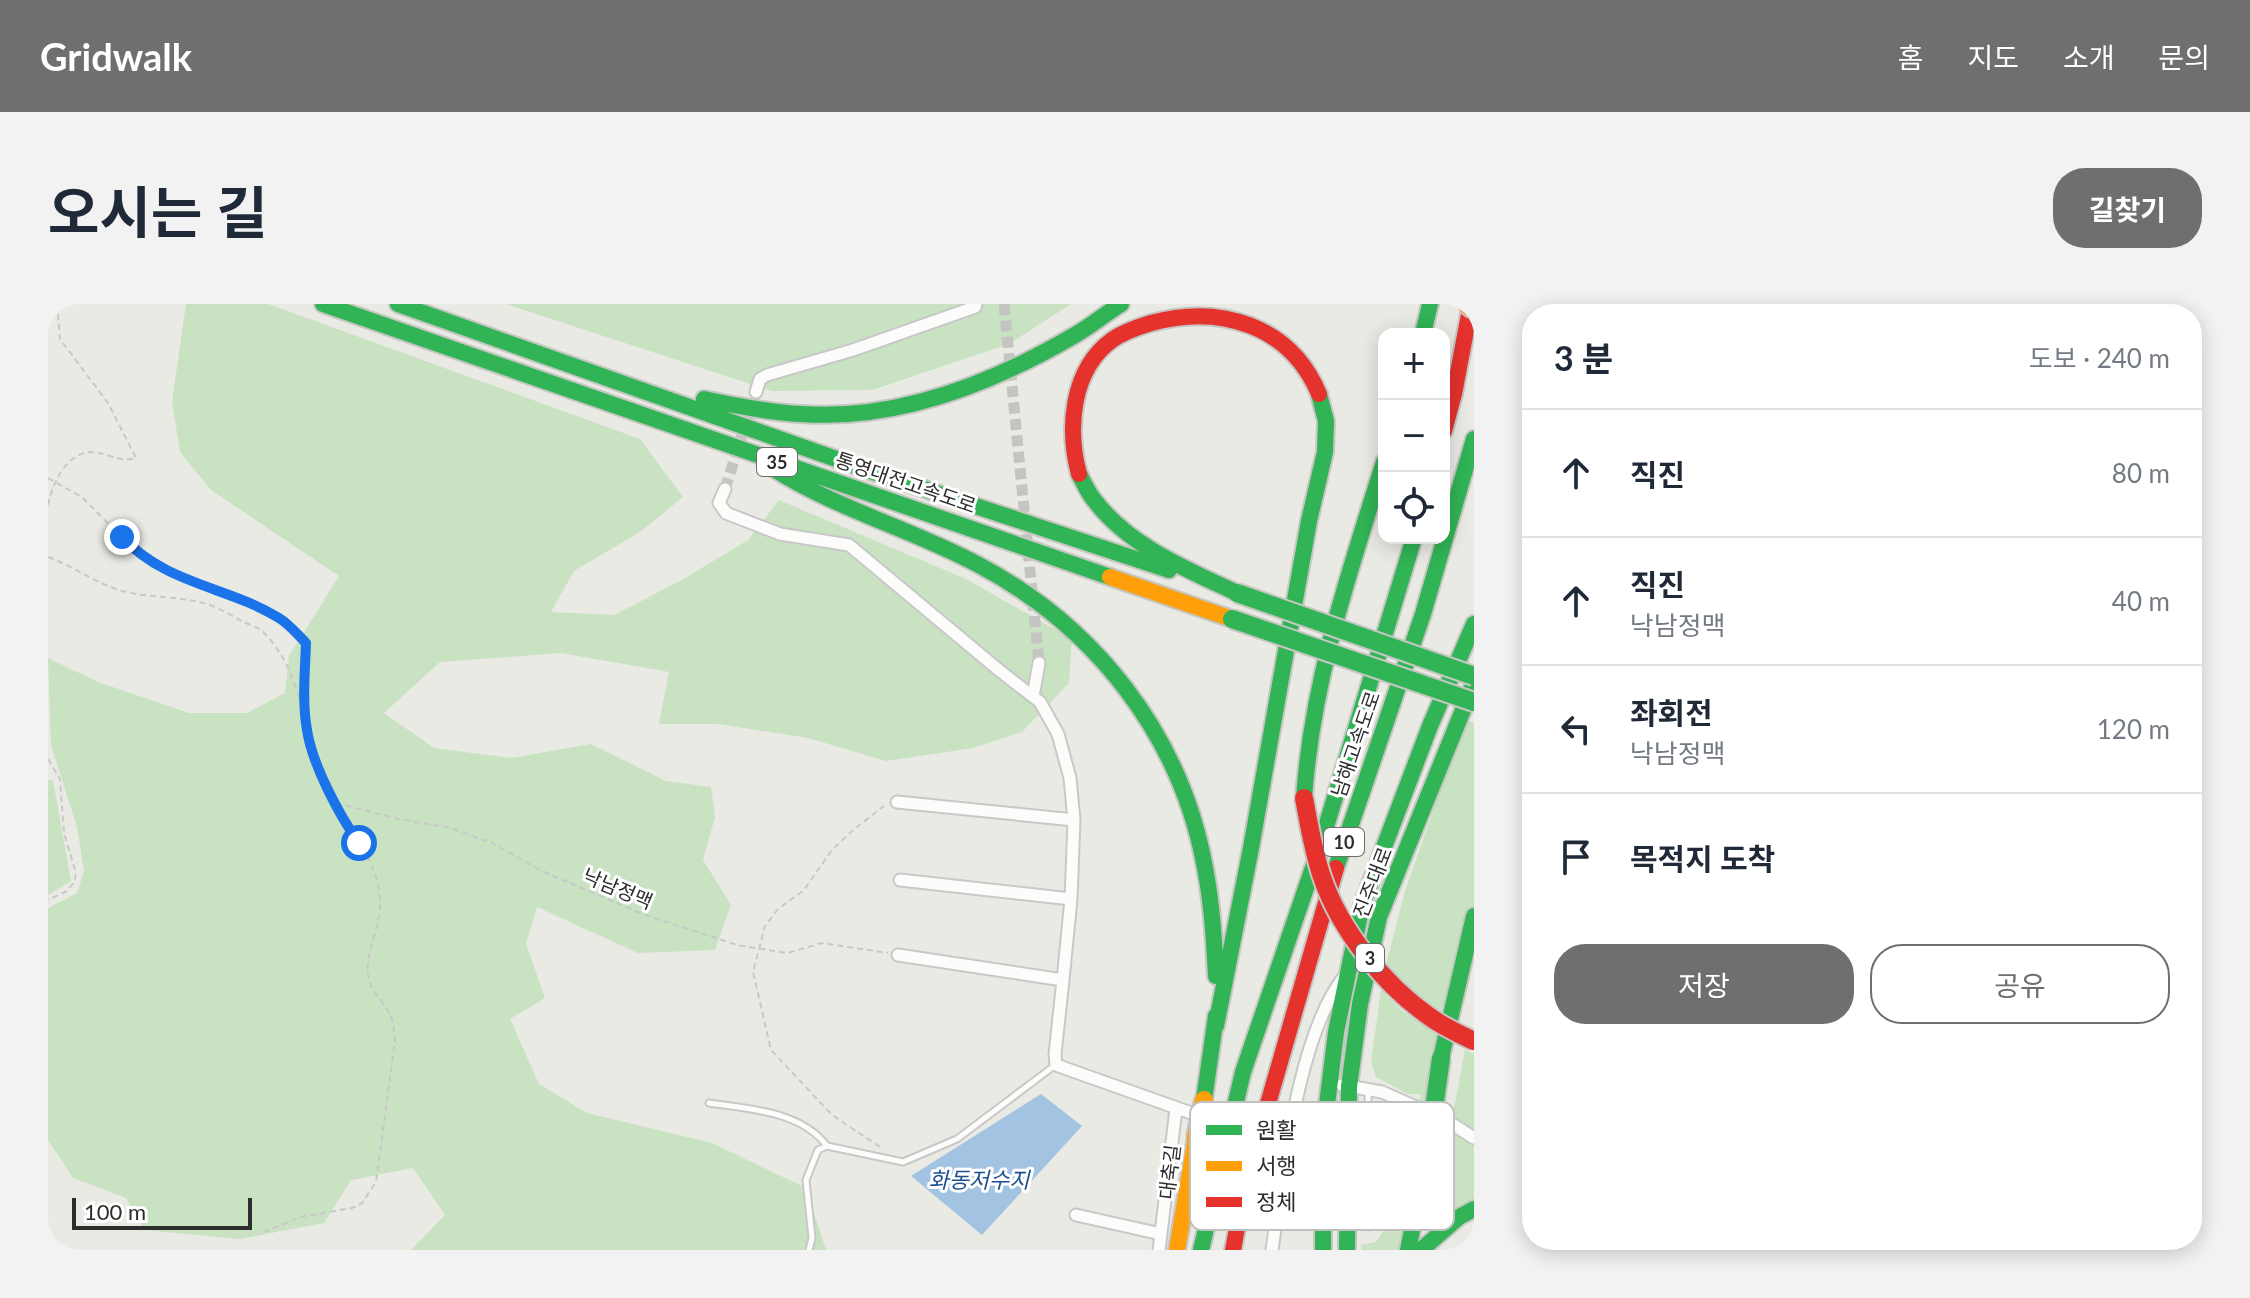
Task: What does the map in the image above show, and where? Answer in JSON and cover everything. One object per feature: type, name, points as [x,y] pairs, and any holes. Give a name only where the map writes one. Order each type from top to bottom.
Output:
[{"type":"main road","name":"통영대전고속도로","points":[[323,304],[1474,702]]},
{"type":"main road","name":"통영대전고속도로","points":[[398,304],[873,472],[1237,593],[1474,676]]},
{"type":"main road","points":[[578,366],[732,406],[812,417],[854,415],[894,409],[976,385],[1079,333],[1121,304]]},
{"type":"main road","points":[[1424,328],[1430,304]]},
{"type":"main road","points":[[1469,304],[1474,310]]},
{"type":"main road","points":[[1450,409],[1469,304]]},
{"type":"main road","points":[[1198,1102],[1256,828],[1282,667],[1327,428],[1316,386],[1294,351],[1262,323],[1232,311],[1206,306],[1162,310],[1129,325],[1093,361],[1076,394],[1070,430],[1072,448],[1081,479],[1091,497],[1128,535],[1183,567],[1237,593]]},
{"type":"main road","name":"남해고속도로","points":[[1269,1102],[1339,858],[1423,614],[1474,439]]},
{"type":"main road","points":[[751,454],[801,486],[994,573],[1061,617],[1108,661],[1165,746],[1194,817],[1210,880],[1216,1026]]},
{"type":"main road","points":[[1381,472],[1320,677],[1305,772],[1304,798],[1323,879],[1340,916],[1415,1006],[1441,1025],[1474,1041]]},
{"type":"main road","name":"남해고속도로","points":[[1236,1102],[1243,1072],[1318,853],[1397,603],[1412,544]]},
{"type":"main road","name":"진주대로","points":[[1327,1102],[1347,973],[1362,905],[1430,726],[1474,624]]},
{"type":"main road","name":"진주대로","points":[[1358,1102],[1360,1004],[1379,917],[1474,683]]},
{"type":"main road","points":[[1435,1102],[1441,1058],[1474,916]]},
{"type":"main road","points":[[1177,1250],[1190,1173]]},
{"type":"main road","points":[[1454,1221],[1474,1209]]},
{"type":"main road","name":"남해고속도로","points":[[1201,1250],[1206,1230]]},
{"type":"main road","name":"남해고속도로","points":[[1233,1250],[1237,1230]]},
{"type":"main road","name":"진주대로","points":[[1323,1230],[1323,1250]]},
{"type":"main road","name":"진주대로","points":[[1347,1250],[1348,1230]]},
{"type":"main road","points":[[1408,1250],[1412,1230]]},
{"type":"main road","points":[[1421,1250],[1444,1230]]},
{"type":"street","points":[[756,392],[760,379],[767,375],[853,350],[976,304]]},
{"type":"street","points":[[725,489],[719,503],[726,513],[744,522],[780,534],[849,545],[1040,702],[1058,734],[1070,778],[1074,820],[1071,899],[1056,1065],[1176,1109],[1190,1107]]},
{"type":"street","points":[[1033,696],[1039,663]]},
{"type":"street","points":[[897,802],[1074,820]]},
{"type":"street","points":[[900,880],[1071,899]]},
{"type":"street","points":[[898,955],[1063,980]]},
{"type":"street","points":[[1298,1102],[1310,1047],[1335,987],[1347,973]]},
{"type":"street","points":[[1330,1082],[1382,1092],[1405,1102]]},
{"type":"street","name":"대축길","points":[[1159,1250],[1176,1109]]},
{"type":"street","points":[[1454,1125],[1474,1138]]},
{"type":"street","points":[[1076,1215],[1161,1234]]},
{"type":"street","points":[[1272,1250],[1275,1230]]},
{"type":"lane","points":[[809,1250],[812,1238],[806,1180],[818,1150],[827,1146],[903,1162],[957,1139],[1056,1065]]},
{"type":"lane","points":[[1359,1088],[1360,1102]]},
{"type":"lane","points":[[709,1103],[750,1109],[794,1121],[821,1138],[827,1146]]},
{"type":"path","points":[[48,505],[53,482],[75,459],[89,452],[126,461],[136,458],[108,403],[60,339],[58,315],[65,304]]},
{"type":"path","points":[[48,478],[82,497],[139,555],[165,570],[250,603],[282,620],[306,643],[307,733],[335,802],[369,856],[379,887],[381,917],[368,974],[373,990],[392,1019],[395,1041],[376,1182],[362,1203],[352,1208],[300,1217],[265,1232]]},
{"type":"path","points":[[48,557],[71,565],[109,587],[155,598],[210,605],[262,631],[283,660],[305,714]]},
{"type":"path","points":[[48,759],[60,779],[64,833],[76,873],[74,883],[65,892],[48,900]]},
{"type":"path","name":"낙남정맥","points":[[335,802],[398,819],[451,828],[492,843],[540,870],[642,914],[757,949],[787,953],[822,943],[898,955]]},
{"type":"path","points":[[897,802],[880,808],[832,850],[804,890],[778,909],[765,926],[753,972],[771,1050],[832,1115],[903,1162]]},
{"type":"green space","points":[[186,304],[268,304],[640,439],[683,497],[640,532],[574,571],[551,612],[614,615],[680,581],[748,540],[779,500],[966,579],[1072,639],[1069,683],[1022,732],[973,748],[886,761],[808,738],[718,724],[659,724],[669,672],[561,653],[440,662],[384,713],[434,748],[511,758],[591,744],[666,781],[711,787],[715,817],[703,860],[731,905],[715,950],[638,953],[537,907],[526,944],[545,998],[510,1019],[539,1084],[587,1113],[712,1143],[806,1188],[826,1250],[411,1250],[445,1215],[413,1168],[351,1180],[324,1223],[240,1239],[144,1230],[126,1198],[73,1178],[48,1140],[48,908],[77,893],[84,871],[77,827],[51,745],[48,658],[98,682],[189,713],[247,713],[285,693],[289,656],[339,576],[211,490],[180,452],[172,402]]},
{"type":"green space","points":[[506,304],[1071,304],[1009,344],[872,390],[772,391]]},
{"type":"green space","points":[[1468,721],[1474,723],[1474,928],[1445,1019],[1386,965],[1405,891]]},
{"type":"green space","points":[[48,780],[53,780],[71,881],[48,895]]},
{"type":"green space","points":[[1381,990],[1401,1010],[1439,1036],[1430,1102],[1420,1102],[1421,1094],[1408,1094],[1376,1077],[1371,1061]]},
{"type":"green space","points":[[1465,1050],[1474,1054],[1474,1204],[1454,1221],[1454,1108]]},
{"type":"green space","points":[[1383,1230],[1405,1230],[1398,1250],[1361,1250],[1361,1245],[1376,1242]]},
{"type":"green space","points":[[1428,1230],[1443,1230],[1423,1247]]},
{"type":"water","name":"화동저수지","points":[[1041,1094],[1082,1126],[982,1235],[911,1176]]},
{"type":"tunnel","points":[[1004,304],[1039,663]]},
{"type":"tunnel","points":[[725,489],[746,423]]},
{"type":"traffic: fast","points":[[323,304],[1110,577]]},
{"type":"traffic: fast","points":[[398,304],[873,472],[1169,570]]},
{"type":"traffic: fast","points":[[704,399],[801,414],[837,415],[909,405],[1011,369],[1075,335],[1121,304]]},
{"type":"traffic: fast","points":[[1424,328],[1430,304]]},
{"type":"traffic: fast","points":[[1216,1026],[1309,521],[1325,452],[1326,421],[1319,394]]},
{"type":"traffic: fast","points":[[1336,868],[1423,614],[1474,439]]},
{"type":"traffic: fast","points":[[774,469],[823,496],[977,564],[1020,589],[1095,652],[1126,689],[1176,773],[1193,819],[1205,868],[1216,976]]},
{"type":"traffic: fast","points":[[1304,798],[1308,755],[1324,670],[1345,586],[1381,472]]},
{"type":"traffic: fast","points":[[1079,474],[1109,517],[1142,544],[1237,593]]},
{"type":"traffic: fast","points":[[1236,1102],[1243,1072],[1318,853],[1412,544]]},
{"type":"traffic: fast","points":[[1237,593],[1474,676]]},
{"type":"traffic: fast","points":[[1232,619],[1474,702]]},
{"type":"traffic: fast","points":[[1327,1102],[1336,1032],[1362,905],[1430,726],[1474,624]]},
{"type":"traffic: fast","points":[[1349,1102],[1360,1004],[1379,917],[1474,683]]},
{"type":"traffic: fast","points":[[1441,1058],[1474,916]]},
{"type":"traffic: fast","points":[[1204,1100],[1216,1016]]},
{"type":"traffic: fast","points":[[1435,1102],[1441,1058]]},
{"type":"traffic: fast","points":[[1454,1221],[1474,1209]]},
{"type":"traffic: fast","points":[[1201,1250],[1206,1230]]},
{"type":"traffic: fast","points":[[1323,1230],[1323,1250]]},
{"type":"traffic: fast","points":[[1347,1230],[1347,1250]]},
{"type":"traffic: fast","points":[[1408,1250],[1412,1230]]},
{"type":"traffic: fast","points":[[1421,1250],[1444,1230]]},
{"type":"traffic: slow","points":[[1466,304],[1474,310]]},
{"type":"traffic: slow","points":[[1110,577],[1232,619]]},
{"type":"traffic: slow","points":[[1177,1250],[1190,1173]]},
{"type":"traffic: jam","points":[[1450,409],[1471,304]]},
{"type":"traffic: jam","points":[[1079,474],[1073,420],[1080,384],[1098,353],[1116,337],[1141,326],[1202,316],[1250,326],[1271,336],[1290,351],[1306,370],[1319,394]]},
{"type":"traffic: jam","points":[[1304,798],[1322,877],[1352,936],[1380,973],[1413,1004],[1441,1024],[1474,1041]]},
{"type":"traffic: jam","points":[[1268,1102],[1336,868]]},
{"type":"traffic: jam","points":[[1233,1250],[1237,1230]]},
{"type":"route","points":[[122,537],[139,555],[165,570],[250,603],[282,620],[306,643],[304,700],[307,733],[324,781],[359,843]]}]
